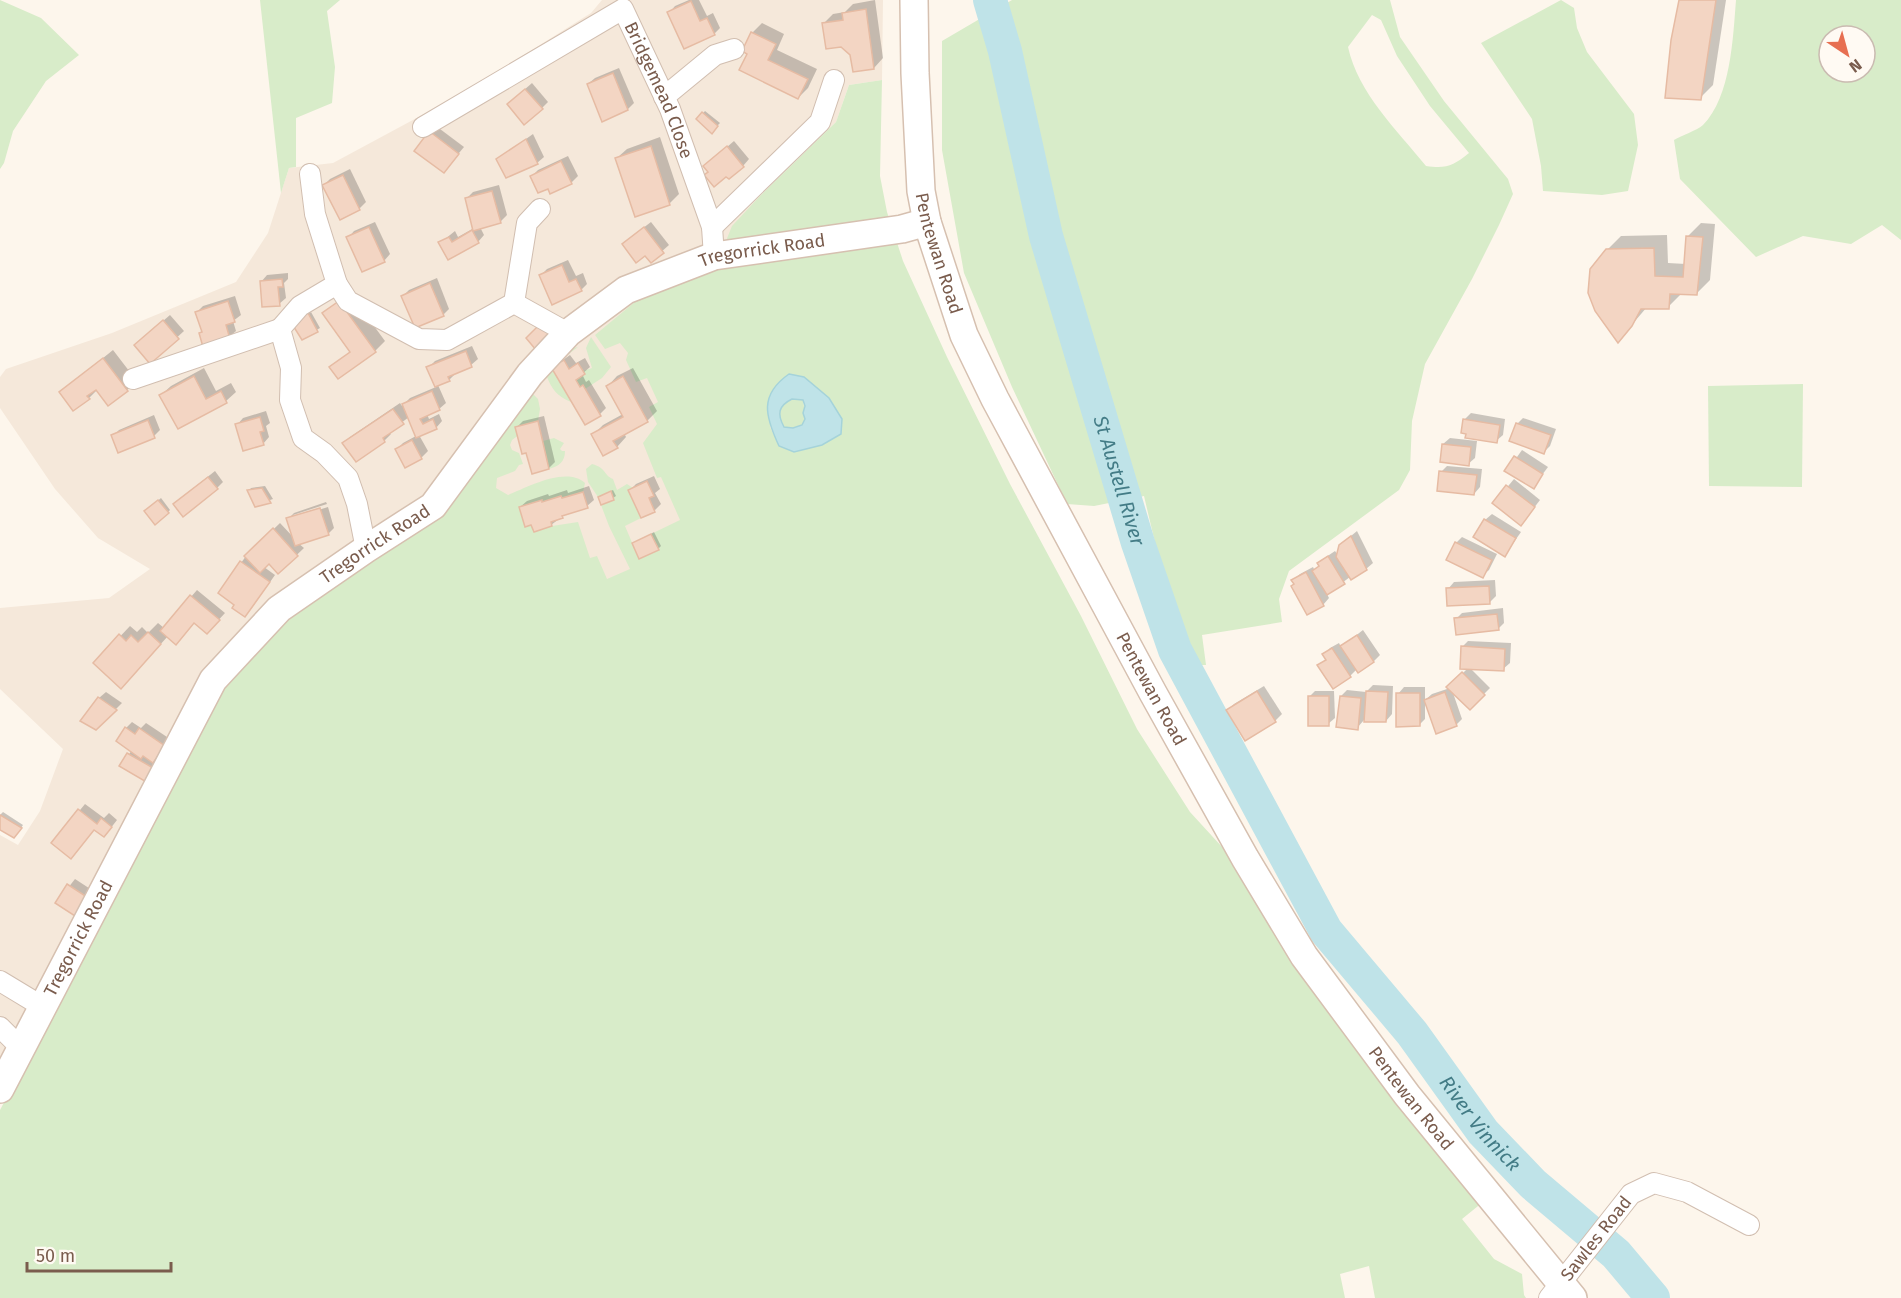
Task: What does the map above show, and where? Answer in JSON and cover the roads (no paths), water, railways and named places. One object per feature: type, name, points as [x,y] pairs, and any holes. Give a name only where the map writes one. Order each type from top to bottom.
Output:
[{"type":"main road","name":"Pentewan Road","points":[[914,0],[915,73],[921,179],[927,222],[964,334],[995,399],[1245,858],[1304,956],[1414,1104],[1560,1293]]},
{"type":"main road","name":"Tregorrick Road","points":[[0,1089],[213,680],[279,609],[433,506],[530,374],[568,333],[626,290],[714,256],[902,229],[927,222]]},
{"type":"street","name":"Bridgemead Close","points":[[423,127],[623,9],[664,97],[712,227],[714,256]]},
{"type":"street","points":[[664,97],[715,55],[734,50]]},
{"type":"street","points":[[712,227],[820,122],[834,80]]},
{"type":"street","points":[[310,174],[315,214],[337,284],[348,301],[419,339],[447,340],[514,303]]},
{"type":"street","points":[[514,303],[527,222],[540,209]]},
{"type":"street","points":[[133,379],[280,329],[300,306],[337,284]]},
{"type":"street","points":[[514,303],[568,333]]},
{"type":"street","points":[[280,329],[291,368],[290,400],[303,438],[324,453],[348,477],[357,504],[366,549]]},
{"type":"street","points":[[0,981],[43,1007]]},
{"type":"street","points":[[0,1027],[21,1048]]},
{"type":"street","name":"Sawles Road","points":[[1560,1293],[1589,1247],[1631,1194],[1654,1183],[1687,1192],[1749,1225]]},
{"type":"water","points":[[789,374],[804,377],[829,398],[842,419],[841,434],[822,445],[794,452],[779,446],[770,425],[768,407],[769,398],[779,382]],"holes":[[[792,399],[803,400],[805,419],[802,425],[793,428],[784,427],[780,418],[781,408]]]},
{"type":"waterway","name":"St Austell River","points":[[990,0],[1005,51],[1046,236],[1138,543],[1175,650],[1326,931],[1412,1033],[1483,1132],[1533,1184],[1616,1254],[1653,1298]]},
{"type":"water label","name":"River Vinnick","points":[[1481,1122]]}]
